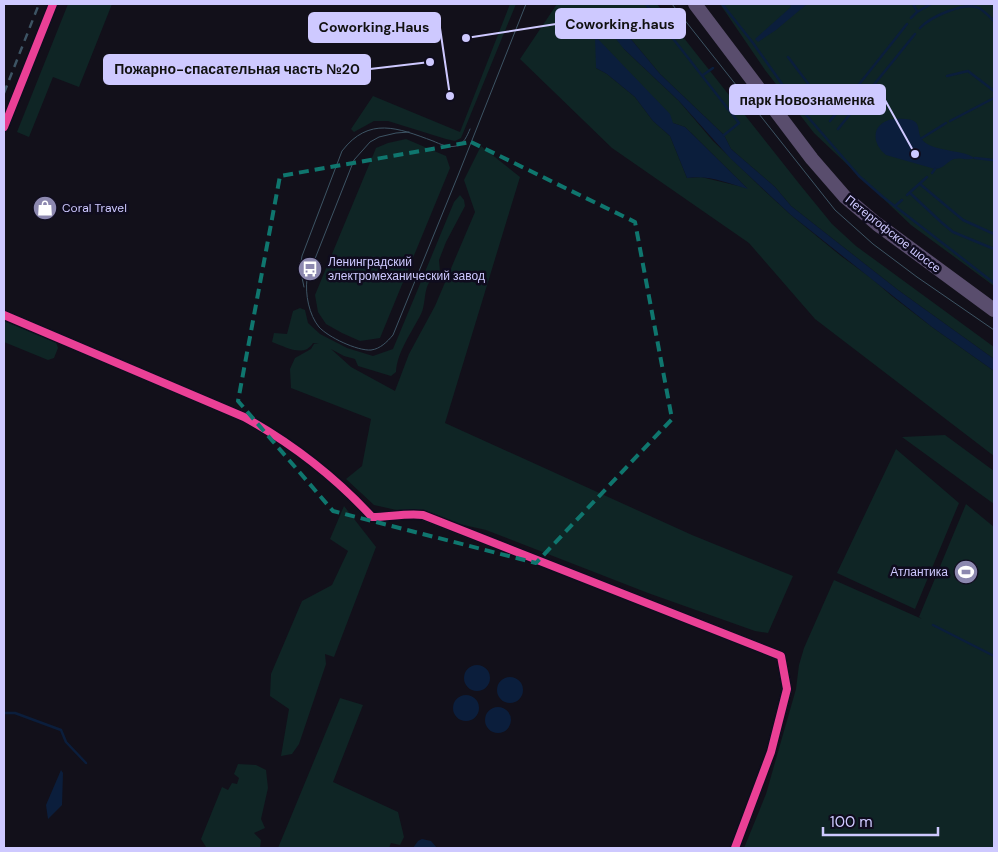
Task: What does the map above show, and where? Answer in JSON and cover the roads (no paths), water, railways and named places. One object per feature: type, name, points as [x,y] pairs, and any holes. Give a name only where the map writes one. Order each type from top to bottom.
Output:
[{"type":"main road","name":"Петергофское шоссе","points":[[695,4],[812,159],[845,197],[877,224],[994,310]]},
{"type":"main road","name":"Петергофское шоссе","points":[[705,4],[810,143],[848,189],[885,220],[994,298]]},
{"type":"street","points":[[4,126],[53,4]]},
{"type":"street","points":[[4,315],[244,417],[263,428],[318,467],[372,517],[423,515],[781,656],[787,688],[771,752],[735,848]]},
{"type":"water","points":[[790,4],[807,4],[776,30],[758,42],[755,39],[791,7]]},
{"type":"water","points":[[615,20],[660,74],[724,135],[731,149],[775,187],[791,206],[898,290],[994,359],[994,371],[932,327],[791,215],[730,158],[679,101],[624,49],[608,29]]},
{"type":"water","points":[[595,36],[670,114],[673,123],[685,127],[748,189],[710,179],[687,178],[670,136],[653,121],[635,97],[607,74],[596,68]]},
{"type":"water","points":[[893,119],[913,120],[918,127],[923,141],[929,145],[970,155],[975,158],[954,159],[935,169],[886,155],[878,145],[876,134],[877,129],[881,125]]},
{"type":"water","points":[[477,665],[486,669],[490,678],[486,687],[477,691],[468,687],[464,678],[468,669]]},
{"type":"water","points":[[510,677],[519,681],[523,690],[519,699],[510,703],[501,699],[497,690],[501,681]]},
{"type":"water","points":[[466,695],[475,699],[479,708],[475,717],[466,721],[457,717],[453,708],[457,699]]},
{"type":"water","points":[[498,707],[507,711],[511,720],[507,729],[498,733],[489,729],[485,720],[489,711]]},
{"type":"water","points":[[61,770],[63,773],[62,805],[48,819],[46,805]]},
{"type":"water","points":[[422,839],[431,841],[437,848],[413,848]]},
{"type":"waterway","points":[[646,4],[739,123],[724,135]]},
{"type":"waterway","points":[[722,4],[753,43],[794,101],[859,176],[883,197],[994,283]]},
{"type":"waterway","points":[[913,4],[917,11]]},
{"type":"waterway","points":[[911,18],[931,4]]},
{"type":"waterway","points":[[920,28],[931,19],[948,11],[973,6],[985,12],[994,21]]},
{"type":"waterway","points":[[830,121],[907,24]]},
{"type":"waterway","points":[[838,129],[915,34]]},
{"type":"waterway","points":[[788,57],[825,106]]},
{"type":"waterway","points":[[703,75],[713,68]]},
{"type":"waterway","points":[[947,76],[968,71],[994,91]]},
{"type":"waterway","points":[[950,121],[994,98]]},
{"type":"waterway","points":[[922,138],[946,123]]},
{"type":"waterway","points":[[975,158],[993,160]]},
{"type":"waterway","points":[[932,173],[935,169]]},
{"type":"waterway","points":[[907,195],[927,177]]},
{"type":"waterway","points":[[920,184],[963,220],[994,234]]},
{"type":"waterway","points":[[910,193],[953,232],[994,249]]},
{"type":"waterway","points":[[895,206],[902,200]]},
{"type":"waterway","points":[[933,625],[994,656]]},
{"type":"waterway","points":[[4,713],[15,713],[61,730],[66,742],[86,763]]},
{"type":"tram line","points":[[409,132],[379,137],[370,142],[354,160],[307,279],[308,304],[319,327],[336,339],[365,350],[377,348],[386,343],[393,335],[526,4]]},
{"type":"tram line","points":[[672,4],[835,210],[873,244],[994,330]]},
{"type":"tram line","points":[[304,287],[300,268],[302,256],[342,151],[352,140],[373,129],[384,128],[408,132],[444,145],[453,146],[463,142],[470,129]]},
{"type":"railway","points":[[4,93],[39,4]]},
{"type":"place","name":"Coworking.haus","points":[[466,38]]},
{"type":"place","name":"Пожарно-спасательная часть №20","points":[[430,62]]},
{"type":"place","name":"Coworking.Haus","points":[[450,96]]},
{"type":"place","name":"парк Новознаменка","points":[[915,154]]},
{"type":"place","name":"Coral Travel","points":[[45,208]]},
{"type":"place","name":"Ленинградский электромеханический завод","points":[[310,269]]},
{"type":"place","name":"Атлантика","points":[[966,572]]}]
